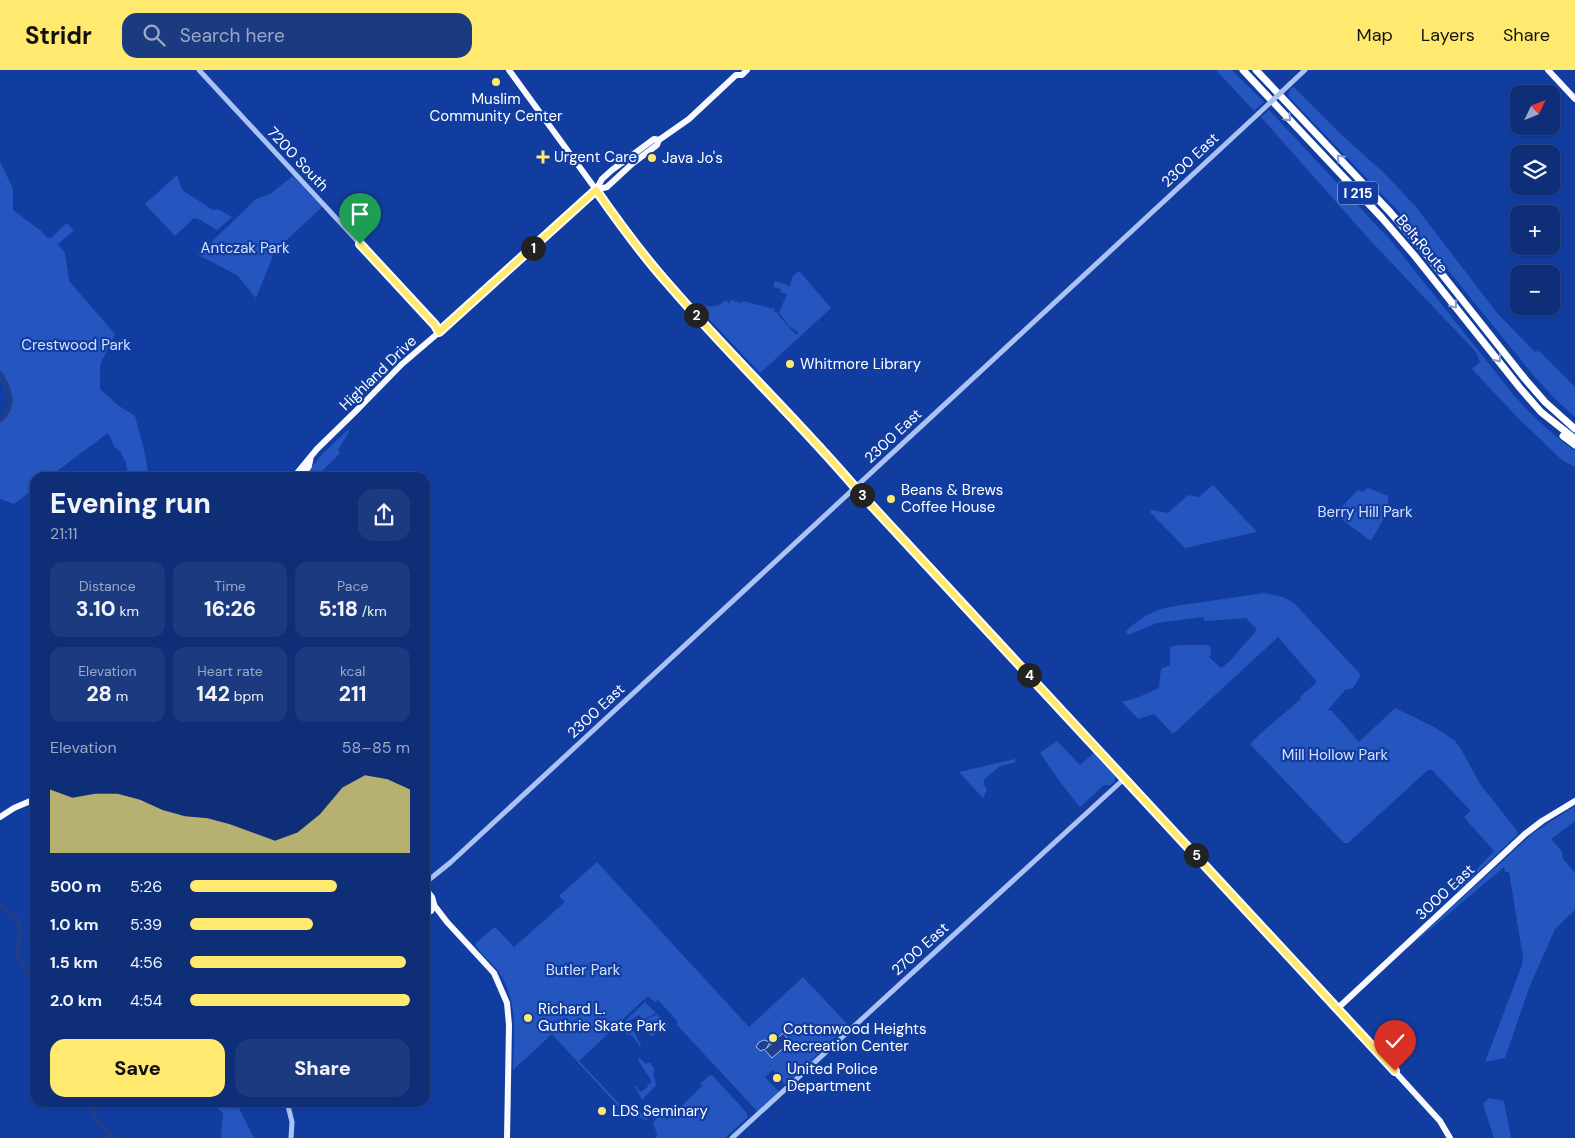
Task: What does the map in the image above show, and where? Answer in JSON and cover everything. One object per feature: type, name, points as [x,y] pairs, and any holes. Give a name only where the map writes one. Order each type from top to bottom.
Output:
[{"type":"highway","name":"Belt Route","points":[[1243,70],[1408,248],[1541,412],[1575,439]]},
{"type":"highway","name":"Belt Route","points":[[1256,70],[1396,219],[1525,379],[1545,402],[1575,429]]},
{"type":"highway","points":[[1525,379],[1575,424]]},
{"type":"highway","points":[[1541,412],[1562,435],[1575,445]]},
{"type":"main road","points":[[509,70],[637,246],[669,286],[787,411],[856,488],[1338,1008],[1440,1121],[1450,1138]]},
{"type":"main road","name":"Highland Drive","points":[[298,472],[312,455],[402,364],[596,190],[607,187],[633,163],[658,145],[659,140],[689,119],[736,72],[742,75],[747,70]]},
{"type":"main road","points":[[1548,70],[1575,98]]},
{"type":"main road","points":[[306,472],[312,455]]},
{"type":"main road","name":"3000 East","points":[[1338,1008],[1525,834],[1575,800]]},
{"type":"main road","points":[[0,817],[30,801]]},
{"type":"main road","points":[[430,894],[434,900],[434,905],[446,918],[447,922]]},
{"type":"main road","points":[[430,910],[434,905]]},
{"type":"main road","points":[[430,915],[438,916],[447,922],[494,973],[507,1003],[510,1025],[507,1138]]},
{"type":"street","name":"7200 South","points":[[199,70],[435,325],[439,332]]},
{"type":"street","name":"2300 East","points":[[430,879],[856,488],[1305,70]]},
{"type":"street","name":"2700 East","points":[[732,1138],[1125,778]]},
{"type":"street","points":[[288,1107],[292,1122],[292,1138]]},
{"type":"green space","points":[[1216,70],[1232,70],[1264,102],[1254,111]]},
{"type":"green space","points":[[1294,87],[1344,137],[1385,174],[1416,207],[1497,313],[1535,352],[1539,351],[1575,387],[1575,417],[1534,376],[1400,213],[1288,96],[1291,88]]},
{"type":"green space","points":[[1269,110],[1392,242],[1520,402],[1542,424],[1575,451],[1575,467],[1562,460],[1518,418],[1472,369],[1480,362],[1476,352],[1368,238],[1261,117]]},
{"type":"green space","name":"Crestwood Park","points":[[0,161],[13,189],[13,210],[48,238],[51,238],[67,223],[74,230],[58,244],[65,253],[69,281],[115,334],[100,365],[100,389],[119,406],[135,416],[148,472],[127,472],[126,463],[108,433],[56,472],[30,472],[30,492],[14,504],[0,499],[0,420],[10,401],[0,380]]},
{"type":"green space","points":[[177,175],[182,190],[213,210],[218,209],[232,217],[217,230],[194,218],[175,236],[145,204]]},
{"type":"green space","name":"Antczak Park","points":[[293,176],[322,207],[275,251],[256,298],[237,275],[198,255],[256,199],[270,194]]},
{"type":"green space","points":[[799,271],[831,308],[760,373],[693,302],[714,306],[726,300],[729,304],[731,300],[741,303],[744,301],[775,309],[774,312],[778,313],[796,335],[798,332],[789,326],[779,313],[787,294],[780,292],[781,289],[773,287],[775,281],[790,286],[792,277]]},
{"type":"green space","points":[[348,430],[349,432],[338,450],[340,453],[321,472],[308,472],[322,454]]},
{"type":"green space","points":[[1213,485],[1257,532],[1185,548],[1150,512],[1152,510],[1168,513],[1188,495],[1199,497]]},
{"type":"green space","name":"Berry Hill Park","points":[[1368,488],[1388,496],[1386,514],[1371,541],[1340,518],[1332,520],[1331,518],[1358,490],[1362,492]]},
{"type":"green space","name":"Mill Hollow Park","points":[[1264,593],[1283,597],[1294,603],[1361,675],[1353,688],[1345,690],[1328,710],[1332,711],[1359,742],[1395,708],[1434,727],[1454,740],[1480,784],[1518,832],[1457,892],[1494,851],[1464,817],[1471,811],[1432,770],[1428,770],[1348,843],[1344,843],[1250,744],[1300,700],[1301,696],[1317,682],[1278,637],[1173,734],[1154,714],[1138,719],[1122,702],[1159,688],[1161,669],[1170,665],[1170,647],[1208,645],[1211,648],[1209,657],[1221,668],[1229,662],[1257,630],[1246,618],[1205,621],[1203,617],[1157,623],[1128,635],[1126,631],[1136,623],[1151,613],[1169,607]]},
{"type":"green space","points":[[1057,741],[1080,765],[1094,753],[1115,776],[1115,781],[1111,785],[1104,785],[1080,807],[1040,753]]},
{"type":"green space","points":[[1015,759],[1016,762],[1000,766],[984,780],[987,790],[983,798],[959,772]]},
{"type":"green space","points":[[1575,806],[1575,821],[1551,839],[1562,852],[1563,859],[1575,873],[1575,910],[1555,929],[1529,988],[1505,1058],[1485,1062],[1522,965],[1523,957],[1509,872],[1505,872],[1504,867],[1401,954],[1533,833]]},
{"type":"green space","name":"Butler Park","points":[[597,862],[749,1027],[803,977],[848,1025],[787,1084],[784,1084],[782,1079],[773,1070],[765,1077],[779,1092],[757,1111],[676,1024],[678,1022],[658,1000],[655,1002],[648,996],[624,1018],[619,1028],[611,1031],[579,1061],[622,1106],[634,1112],[639,1110],[648,1120],[620,1108],[552,1034],[513,1070],[514,1019],[509,994],[505,982],[498,971],[475,944],[495,927],[514,947],[565,902],[559,896]]},
{"type":"green space","points":[[645,1002],[656,1013],[643,1020],[639,1015],[629,1021],[640,1047],[634,1038],[629,1034],[627,1035],[622,1029],[626,1020]]},
{"type":"green space","points":[[657,1014],[666,1024],[669,1024],[651,1037],[644,1021]]},
{"type":"green space","points":[[640,1058],[646,1064],[650,1062],[655,1070],[653,1073],[656,1085],[642,1100],[635,1087],[637,1085],[640,1092],[652,1082],[638,1060]]},
{"type":"green space","points":[[710,1075],[747,1113],[747,1118],[725,1138],[656,1138],[657,1134],[653,1122],[662,1114],[667,1120],[702,1086],[700,1084]]},
{"type":"green space","points":[[1489,1098],[1504,1101],[1511,1138],[1494,1138],[1483,1104]]},
{"type":"green space","points":[[216,1107],[238,1107],[254,1138],[221,1138],[223,1113]]},
{"type":"shaded area","points":[[783,1033],[790,1042],[772,1058],[764,1049],[761,1051],[756,1047],[759,1042],[764,1040],[770,1042],[766,1049]]},
{"type":"waterway","points":[[0,374],[10,398],[8,409],[0,420]]},
{"type":"waterway","points":[[0,906],[16,918],[20,932],[18,952],[25,968],[30,972]]},
{"type":"waterway","points":[[92,1107],[95,1118],[112,1138]]},
{"type":"place","name":"Muslim Community Center","points":[[496,82]]},
{"type":"place","name":"Urgent Care","points":[[543,157]]},
{"type":"place","name":"Java Jo's","points":[[652,158]]},
{"type":"place","name":"Whitmore Library","points":[[790,364]]},
{"type":"place","name":"Beans & Brews Coffee House","points":[[891,499]]},
{"type":"place","name":"Richard L. Guthrie Skate Park","points":[[528,1018]]},
{"type":"place","name":"Cottonwood Heights Recreation Center","points":[[773,1038]]},
{"type":"place","name":"United Police Department","points":[[777,1078]]},
{"type":"place","name":"LDS Seminary","points":[[602,1111]]},
{"type":"route","points":[[360,244],[435,325],[439,332],[478,299],[596,190],[646,258],[685,304],[787,411],[860,493],[1137,790],[1395,1071]]}]
